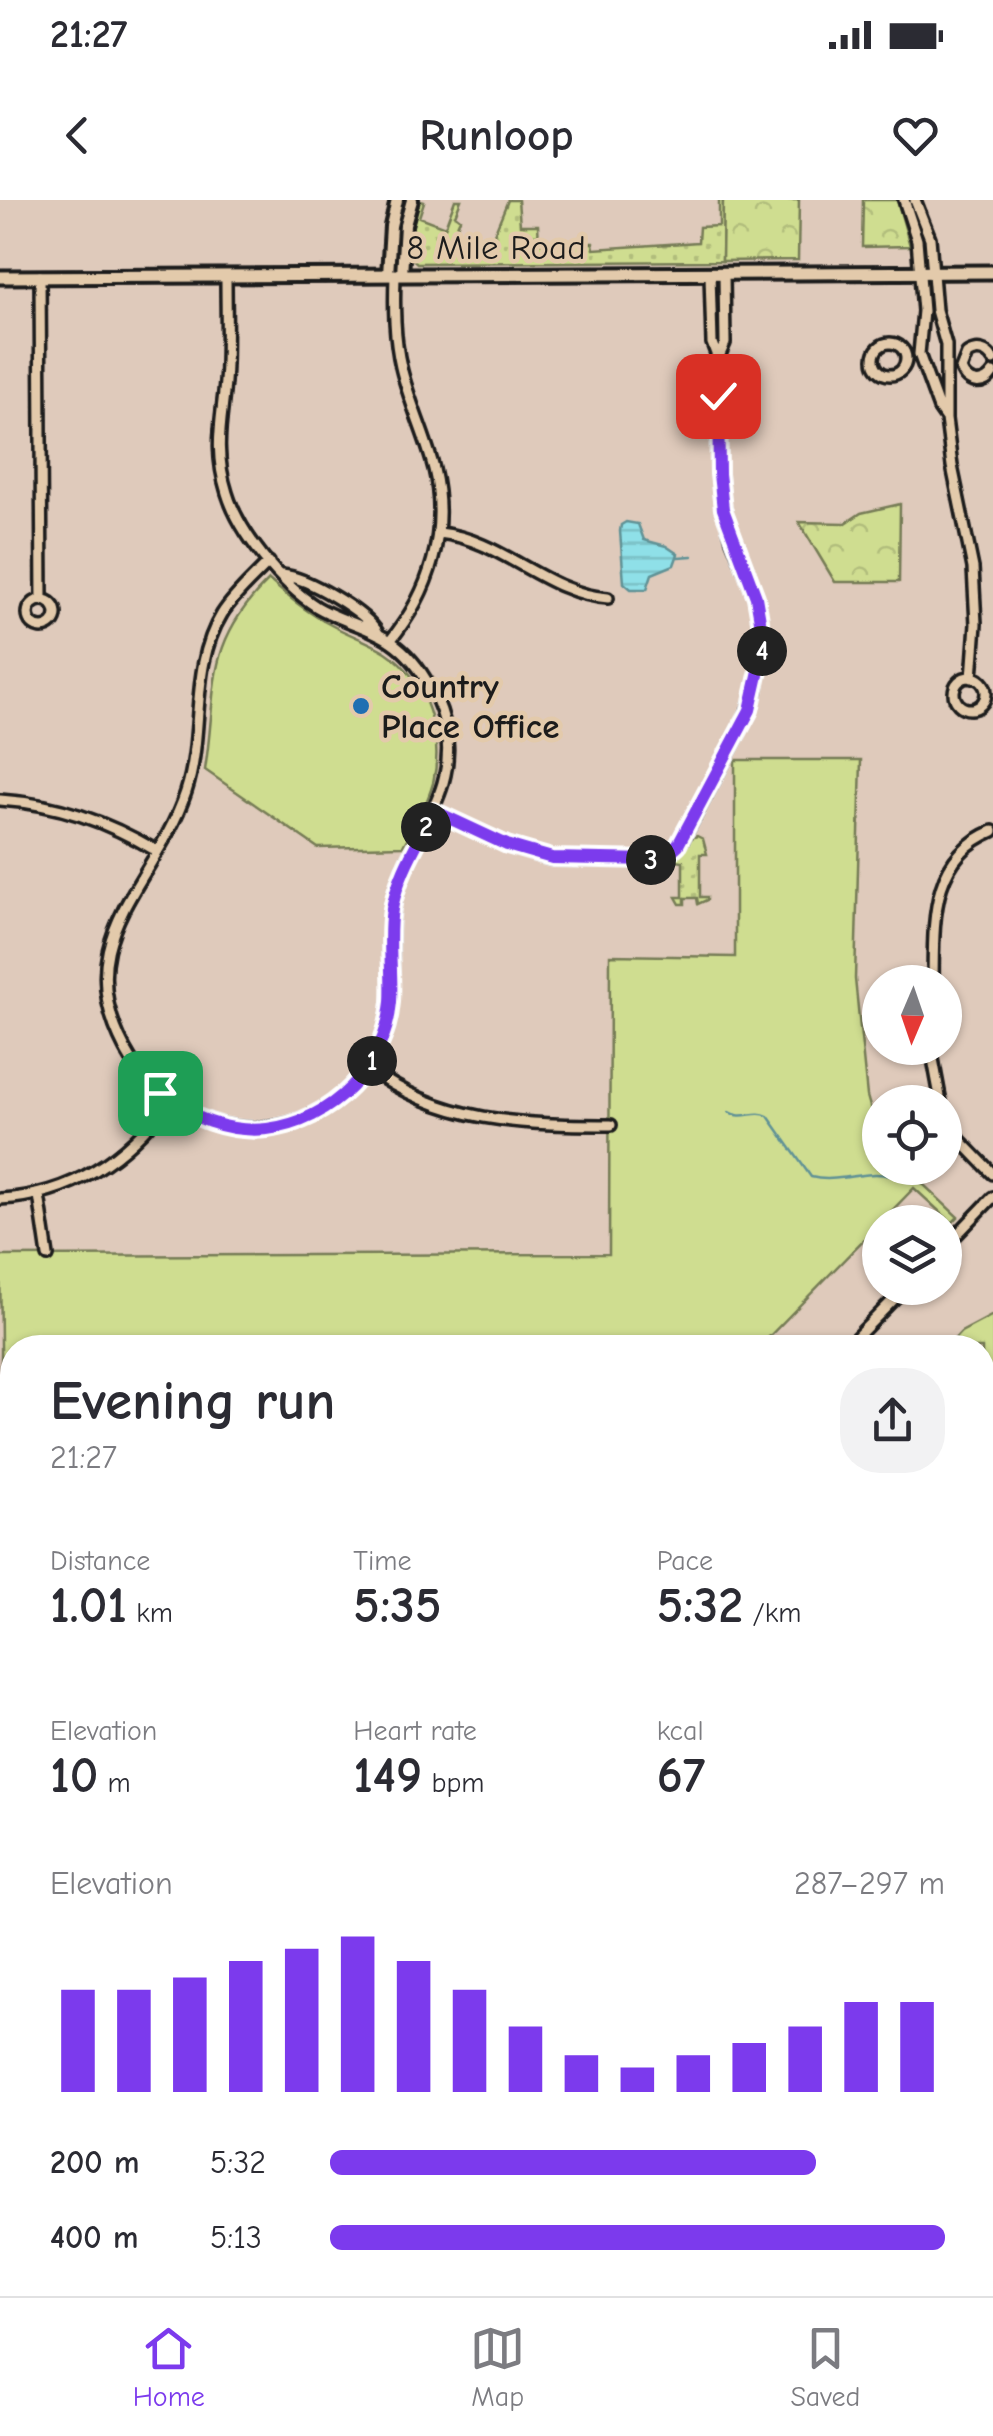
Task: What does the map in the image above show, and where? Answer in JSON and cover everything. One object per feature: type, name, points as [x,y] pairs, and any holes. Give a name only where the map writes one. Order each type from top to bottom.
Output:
[{"type":"main road","name":"8 Mile Road","points":[[0,277],[993,272]]},
{"type":"street","points":[[390,641],[418,601],[434,558],[440,507],[434,472],[398,352],[391,226],[397,200]]},
{"type":"street","points":[[395,275],[412,200]]},
{"type":"street","points":[[904,200],[926,271],[948,369],[946,418],[952,466],[973,568],[976,624],[972,678]]},
{"type":"street","points":[[915,200],[928,233],[919,354],[946,418]]},
{"type":"street","points":[[434,811],[526,852],[566,860],[652,860],[678,845],[736,738],[750,710],[762,652],[758,608],[725,518],[719,478],[718,358],[712,343],[710,274]]},
{"type":"street","points":[[718,358],[725,343],[724,274]]},
{"type":"street","points":[[40,276],[42,600]]},
{"type":"street","points":[[226,277],[226,366],[218,431],[221,471],[233,510],[286,583],[319,608],[363,630],[378,633],[420,672],[443,717],[447,761],[434,811],[405,867],[394,899],[388,1020],[368,1068],[348,1090],[301,1121],[278,1127],[229,1127],[194,1116],[169,1101],[141,1074],[112,1016],[107,983],[110,945],[117,921],[180,808],[192,773],[203,664],[212,634],[230,604],[269,562]]},
{"type":"street","points":[[993,360],[987,352],[976,350],[966,354],[962,369],[966,378],[976,383],[993,372]]},
{"type":"street","points":[[906,356],[919,354]]},
{"type":"street","points":[[948,369],[962,369]]},
{"type":"street","points":[[439,533],[485,546],[574,593],[608,598]]},
{"type":"street","points":[[282,574],[348,606],[371,621],[378,633]]},
{"type":"street","points":[[0,800],[44,804],[88,816],[157,850]]},
{"type":"street","points":[[934,965],[935,914],[941,883],[962,850],[993,830]]},
{"type":"street","points":[[368,1068],[426,1102],[478,1118],[545,1125],[611,1125]]},
{"type":"street","points":[[0,1199],[39,1195],[78,1181],[120,1155],[169,1101]]},
{"type":"street","points":[[962,1142],[993,1174]]},
{"type":"street","points":[[39,1195],[48,1256]]},
{"type":"street","points":[[962,1229],[993,1197]]},
{"type":"street","points":[[859,1335],[888,1305]]},
{"type":"green space","points":[[416,200],[424,202],[419,217],[445,227],[455,200],[461,200],[455,215],[460,219],[450,242],[490,244],[508,200],[518,200],[520,225],[538,225],[539,243],[593,243],[594,249],[698,242],[699,227],[719,226],[719,200],[723,200],[722,261],[417,263],[408,255]]},
{"type":"green space","points":[[723,200],[799,200],[798,260],[722,261]]},
{"type":"green space","points":[[863,200],[897,200],[910,246],[862,247]]},
{"type":"green space","points":[[900,504],[899,582],[835,582],[799,522],[846,523],[861,513]]},
{"type":"green space","points":[[269,580],[314,615],[386,652],[400,663],[422,693],[434,728],[436,765],[427,799],[403,846],[318,848],[205,770],[223,647],[248,603]]},
{"type":"green space","points":[[735,760],[861,760],[855,979],[866,1085],[862,1085],[862,1185],[924,1185],[945,1205],[932,1205],[914,1188],[897,1205],[862,1205],[862,1241],[771,1335],[1,1335],[0,1256],[609,1254],[610,955],[735,957]]},
{"type":"green space","points":[[697,836],[703,839],[707,854],[700,854],[700,897],[707,900],[698,904],[697,898],[685,898],[685,904],[680,904],[676,897],[683,897],[683,861],[676,860],[677,856],[686,842]]},
{"type":"green space","points":[[993,1315],[993,1335],[958,1335]]},
{"type":"water","points":[[626,522],[638,524],[644,540],[678,554],[674,565],[652,574],[647,589],[631,589],[624,583],[620,531]]},
{"type":"waterway","points":[[678,557],[692,556]]},
{"type":"waterway","points":[[729,1112],[768,1116],[811,1177],[862,1175]]},
{"type":"place","name":"Country Place Office","points":[[361,706]]},
{"type":"route","points":[[160,1093],[204,1120],[258,1130],[301,1121],[348,1090],[368,1068],[383,1038],[390,1002],[392,908],[405,867],[434,811],[507,845],[566,860],[652,860],[678,845],[750,710],[761,662],[756,597],[723,509],[718,396]]}]
